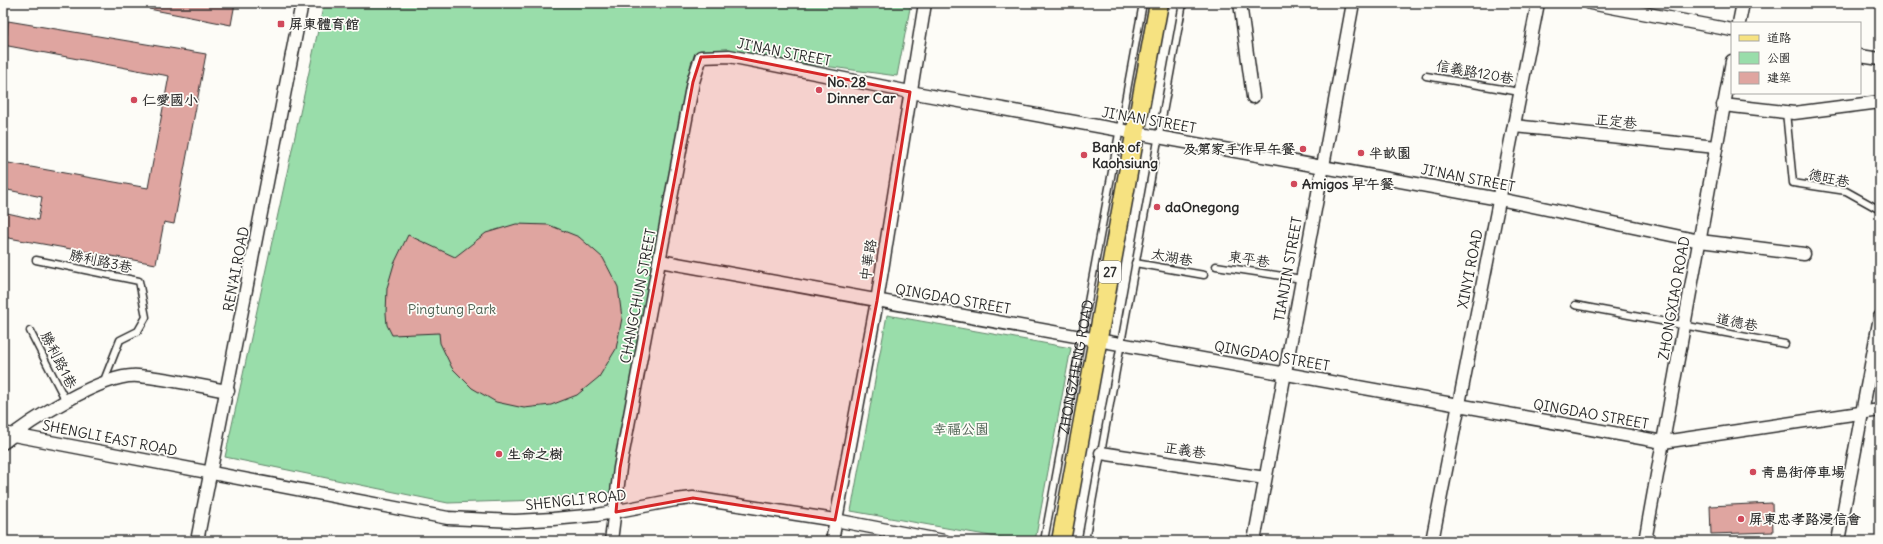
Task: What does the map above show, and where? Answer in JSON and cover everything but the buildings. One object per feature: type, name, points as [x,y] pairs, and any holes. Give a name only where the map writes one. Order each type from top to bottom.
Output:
[{"type":"main road","name":"ZHONGZHENG ROAD","points":[[1061,541],[1090,339],[1127,131],[1159,3]]},
{"type":"street","name":"REN'AI ROAD","points":[[197,541],[228,391],[302,3]]},
{"type":"street","name":"中華路","points":[[832,541],[877,301],[925,3]]},
{"type":"street","points":[[1240,3],[1253,97]]},
{"type":"street","name":"TIANJIN STREET","points":[[1254,541],[1353,3]]},
{"type":"street","name":"XINYI ROAD","points":[[1432,541],[1538,3]]},
{"type":"street","points":[[1590,3],[1731,30]]},
{"type":"street","points":[[1739,22],[1742,3]]},
{"type":"street","name":"JI'NAN STREET","points":[[701,58],[729,56],[910,92],[1499,199],[1700,241],[1804,254]]},
{"type":"street","points":[[1861,56],[1880,60]]},
{"type":"street","name":"CHANGCHUN STREET","points":[[611,541],[616,512],[620,468],[693,82],[701,58]]},
{"type":"street","name":"ZHONGXIAO ROAD","points":[[1645,541],[1731,66]]},
{"type":"street","points":[[1723,105],[1794,113],[1880,102]]},
{"type":"street","name":"正定巷","points":[[1514,126],[1716,147]]},
{"type":"street","name":"QINGDAO STREET","points":[[660,261],[1663,442],[1880,410]]},
{"type":"street","points":[[1838,541],[1880,317]]},
{"type":"street","points":[[3,443],[8,434],[66,401],[103,383],[136,376],[228,391]]},
{"type":"street","name":"SHENGLI EAST ROAD","points":[[8,434],[211,473]]},
{"type":"street","name":"正義巷","points":[[1101,453],[1265,478]]},
{"type":"street","name":"SHENGLI ROAD","points":[[211,473],[448,518],[537,520],[616,512],[675,500],[693,498],[836,520],[944,541]]},
{"type":"lane","name":"ZHONGZHENG ROAD","points":[[1127,131],[1142,3]]},
{"type":"lane","points":[[1085,541],[1182,3]]},
{"type":"lane","name":"信義路120巷","points":[[1426,76],[1520,92]]},
{"type":"lane","name":"德旺巷","points":[[1786,112],[1793,183],[1846,191],[1880,210]]},
{"type":"lane","name":"勝利路3巷","points":[[36,260],[139,281],[146,316],[138,331],[120,340],[103,383]]},
{"type":"lane","name":"太湖巷","points":[[1135,263],[1204,275]]},
{"type":"lane","name":"東平巷","points":[[1216,266],[1302,279]]},
{"type":"lane","name":"道德巷","points":[[1575,305],[1785,344]]},
{"type":"lane","name":"勝利路1巷","points":[[30,331],[66,401]]},
{"type":"lane","name":"ZHONGZHENG ROAD","points":[[1044,541],[1090,339]]},
{"type":"highlighted area","points":[[729,56],[910,92],[877,301],[835,520],[693,498],[616,512],[620,468],[693,82],[701,57]]},
{"type":"green space","name":"Pingtung Park","points":[[324,3],[911,3],[897,76],[722,52],[697,54],[691,63],[612,492],[540,500],[448,503],[225,457]]},
{"type":"green space","name":"幸福公園","points":[[887,315],[1071,348],[1035,541],[1019,541],[851,511]]},
{"type":"place","name":"屏東體育館","points":[[281,24]]},
{"type":"place","name":"No. 28 Dinner Car","points":[[819,90]]},
{"type":"place","name":"仁愛國小","points":[[134,100]]},
{"type":"place","name":"及第家手作早午餐","points":[[1303,149]]},
{"type":"place","name":"半畝園","points":[[1361,153]]},
{"type":"place","name":"Bank of Kaohsiung","points":[[1084,155]]},
{"type":"place","name":"Amigos 早午餐","points":[[1294,184]]},
{"type":"place","name":"daOnegong","points":[[1157,207]]},
{"type":"place","name":"生命之樹","points":[[499,454]]},
{"type":"place","name":"青島街停車場","points":[[1753,472]]},
{"type":"place","name":"屏東忠孝路浸信會","points":[[1741,519]]}]
